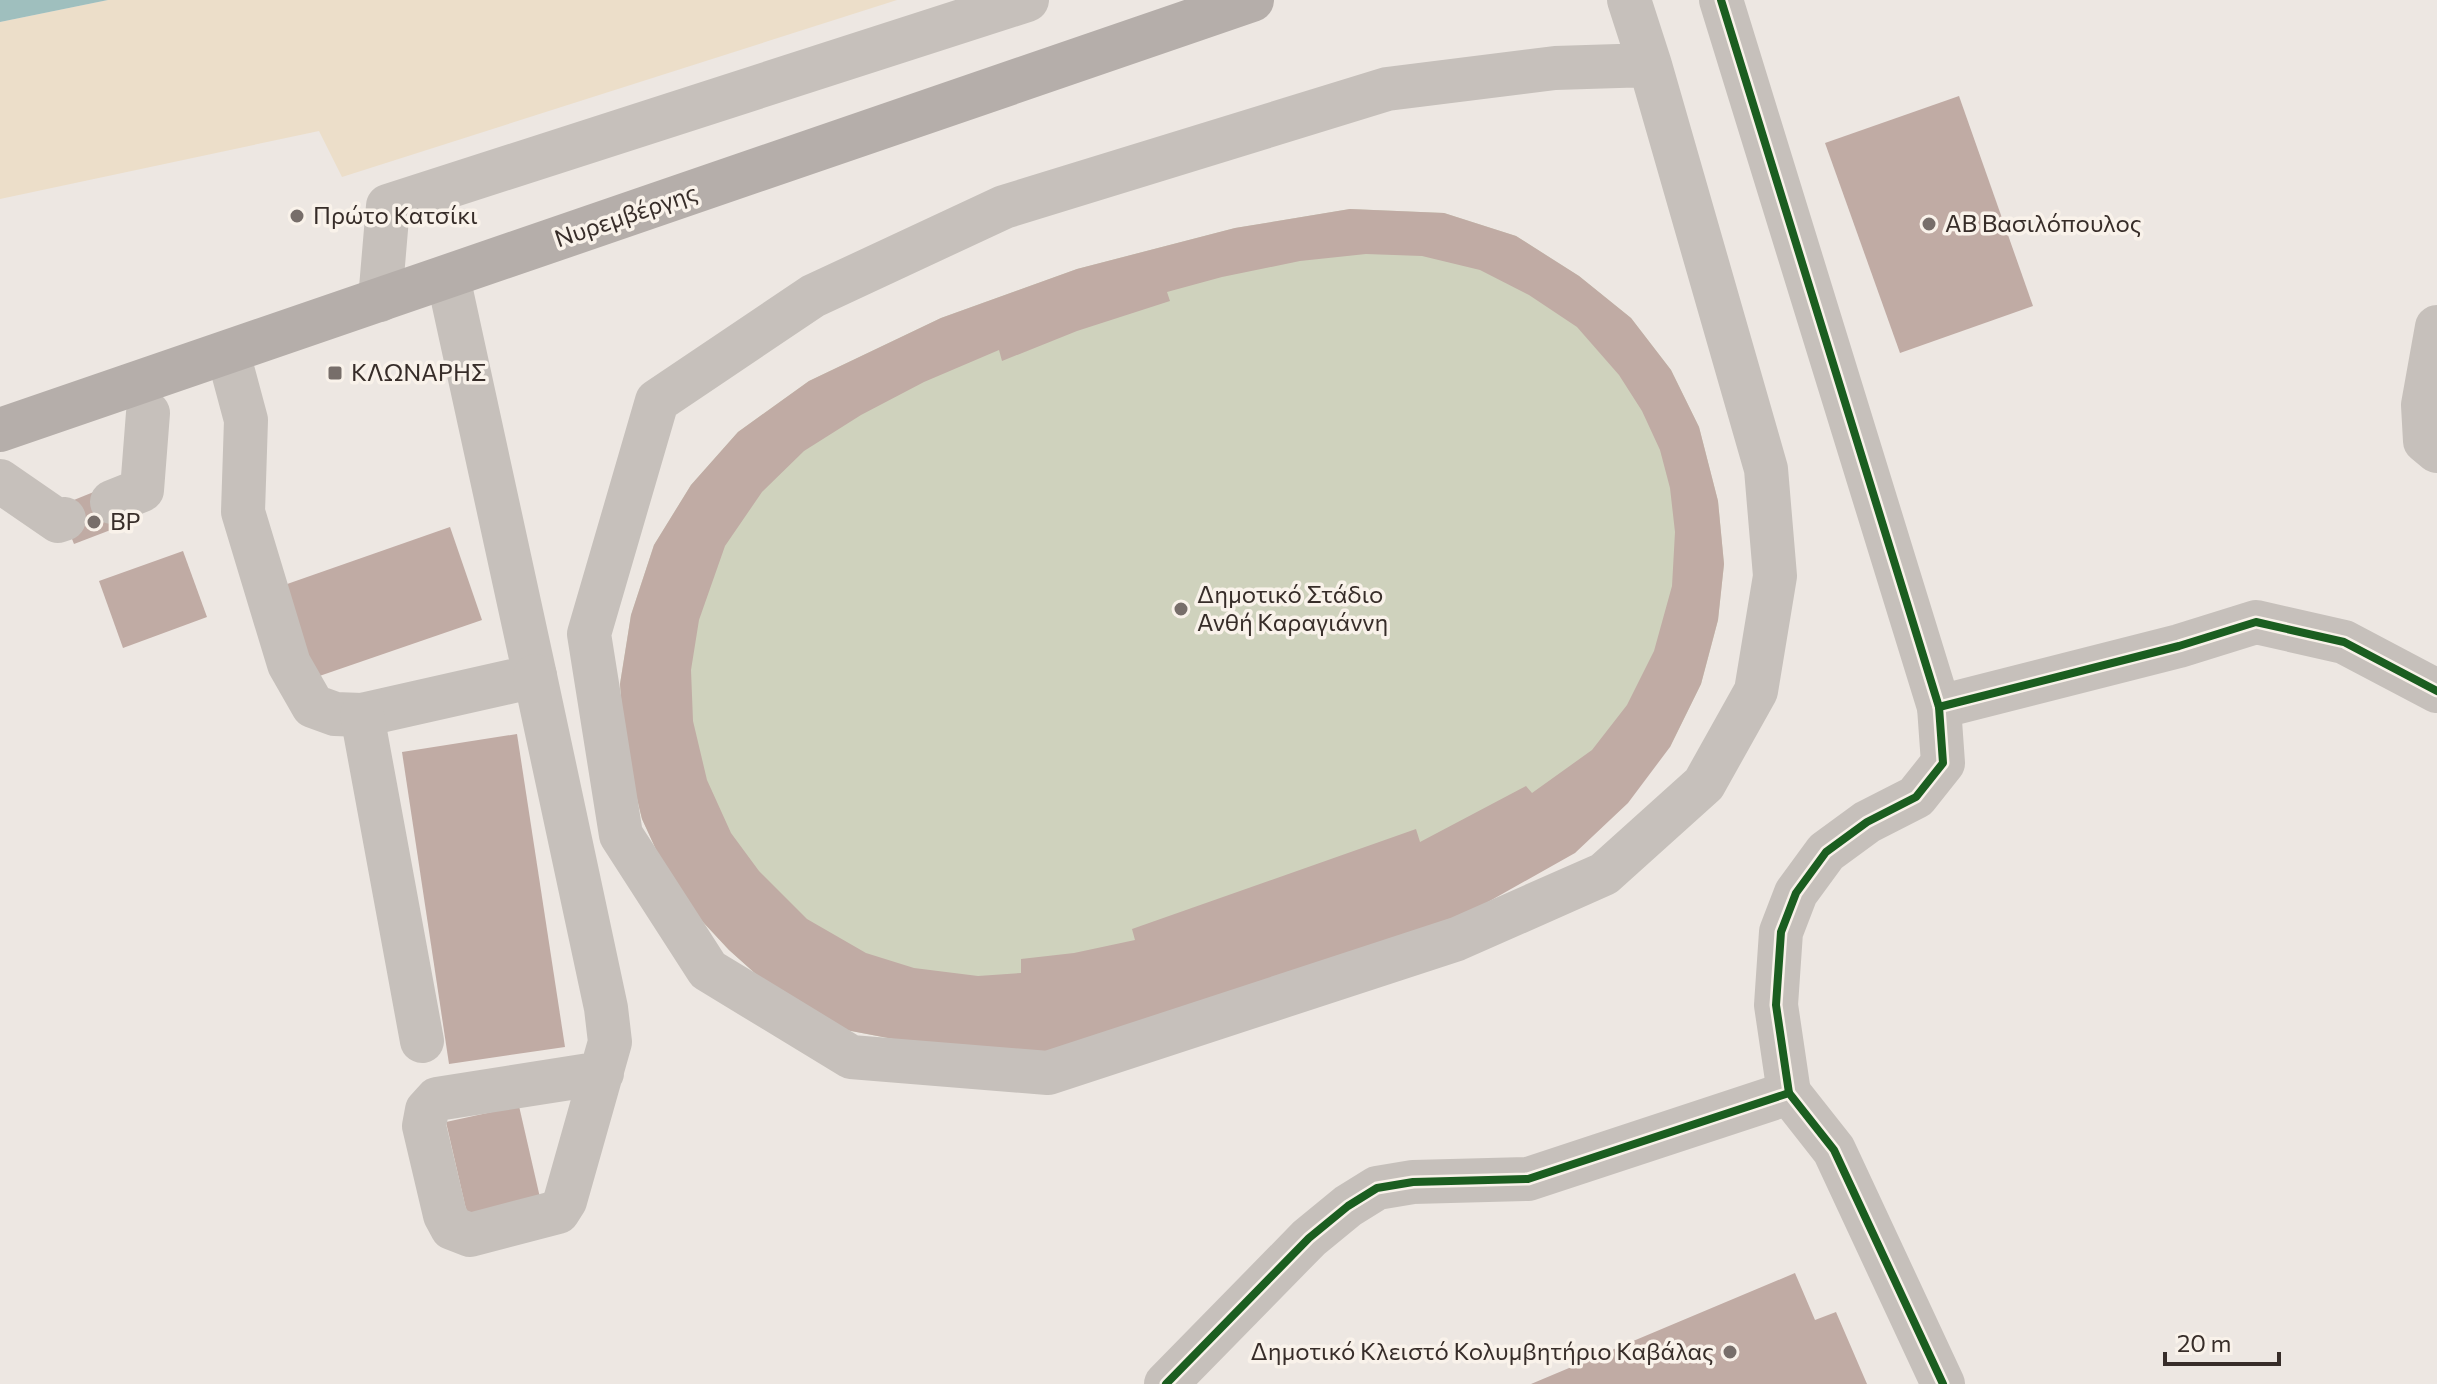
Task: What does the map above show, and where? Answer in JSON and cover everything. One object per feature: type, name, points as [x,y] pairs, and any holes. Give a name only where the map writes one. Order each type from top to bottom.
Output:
[{"type":"main road","name":"Νυρεμβέργης","points":[[0,430],[1252,0]]},
{"type":"street","points":[[380,300],[388,206],[1027,0]]},
{"type":"street","points":[[1629,0],[1650,65],[1766,469],[1775,576],[1756,691],[1704,784],[1604,874],[1457,939],[1048,1073],[851,1057],[708,970],[621,835],[589,634],[657,401],[813,296],[1004,207],[1387,89],[1555,68],[1650,65]]},
{"type":"street","points":[[1721,0],[1939,707],[1943,763],[1916,797],[1867,822],[1826,852],[1796,893],[1781,932],[1776,1005],[1789,1093],[1834,1150],[1943,1384]]},
{"type":"street","points":[[448,277],[606,1008],[610,1042],[602,1073],[565,1201],[558,1212],[470,1235],[452,1228],[445,1215],[424,1126],[427,1110],[437,1099],[602,1073]]},
{"type":"street","points":[[2437,327],[2423,405],[2425,441],[2437,451]]},
{"type":"street","points":[[228,353],[246,420],[243,512],[289,664],[313,706],[335,714],[362,715],[535,676]]},
{"type":"street","points":[[112,502],[142,490],[148,413]]},
{"type":"street","points":[[0,481],[58,521],[64,519]]},
{"type":"street","points":[[1939,707],[2179,646],[2256,622],[2344,642],[2437,691]]},
{"type":"street","points":[[362,715],[422,1041]]},
{"type":"street","points":[[1166,1384],[1309,1238],[1348,1206],[1377,1188],[1413,1182],[1528,1179],[1789,1093]]},
{"type":"green space","points":[[1350,209],[1444,213],[1516,236],[1579,276],[1631,318],[1671,370],[1699,427],[1718,501],[1724,564],[1718,620],[1701,684],[1670,747],[956,1051],[846,1030],[784,999],[729,950],[676,893],[642,819],[625,750],[620,684],[631,615],[654,545],[691,485],[738,432],[809,381],[941,318],[1077,269],[1235,228]]},
{"type":"sand","points":[[108,0],[897,0],[342,177],[319,131],[0,199],[0,22]]},
{"type":"water","points":[[0,0],[108,0],[0,22]]},
{"type":"building","name":"ΑΒ Βασιλόπουλος","points":[[1959,96],[2033,306],[1900,353],[1825,143]]},
{"type":"building","points":[[1350,209],[1444,213],[1516,236],[1579,276],[1631,318],[1671,370],[1699,427],[1718,501],[1724,564],[1718,620],[1701,684],[1670,747],[1628,803],[1575,853],[1449,924],[1047,1051],[956,1051],[846,1030],[784,999],[729,950],[676,893],[642,819],[625,750],[620,684],[631,615],[654,545],[691,485],[738,432],[809,381],[941,318],[1077,269],[1235,228]],"holes":[[[1366,254],[1422,256],[1480,270],[1529,295],[1577,327],[1619,375],[1642,411],[1660,450],[1670,488],[1675,532],[1672,586],[1654,651],[1627,705],[1592,750],[1532,793],[1526,786],[1420,842],[1416,829],[1132,929],[1135,940],[1074,953],[1021,959],[1021,973],[978,976],[914,968],[866,953],[807,919],[759,871],[731,833],[707,780],[693,721],[691,670],[699,620],[725,546],[762,492],[804,451],[861,415],[924,382],[999,350],[1002,361],[1077,331],[1170,301],[1167,292],[1222,277],[1300,261]]]},
{"type":"building","points":[[106,487],[121,526],[74,544],[59,506]]},
{"type":"building","points":[[450,527],[482,620],[302,682],[270,590]]},
{"type":"building","points":[[183,551],[207,617],[123,648],[99,581]]},
{"type":"building","points":[[517,734],[565,1047],[449,1064],[402,752]]},
{"type":"building","points":[[519,1106],[541,1202],[468,1218],[446,1122]]},
{"type":"building","name":"Δημοτικό Κλειστό Κολυμβητήριο Καβάλας","points":[[1795,1273],[1815,1320],[1836,1312],[1867,1384],[1531,1384]]},
{"type":"cycle path","points":[[1721,0],[1939,707],[1943,763],[1916,797],[1867,822],[1826,852],[1796,893],[1781,932],[1776,1005],[1789,1093]]},
{"type":"cycle path","points":[[1939,707],[2179,646],[2256,622],[2344,642],[2437,691]]},
{"type":"cycle path","points":[[1166,1384],[1309,1238],[1348,1206],[1377,1188],[1413,1182],[1528,1179],[1789,1093],[1834,1150],[1943,1384]]},
{"type":"place","name":"Πρώτο Κατσίκι","points":[[297,216]]},
{"type":"place","name":"ΑΒ Βασιλόπουλος","points":[[1929,224]]},
{"type":"place","name":"ΚΛΩΝΑΡΗΣ","points":[[335,373]]},
{"type":"place","name":"BP","points":[[94,522]]},
{"type":"place","name":"Δημοτικό Στάδιο Ανθή Καραγιάννη","points":[[1181,609]]},
{"type":"place","name":"Δημοτικό Κλειστό Κολυμβητήριο Καβάλας","points":[[1730,1352]]}]
